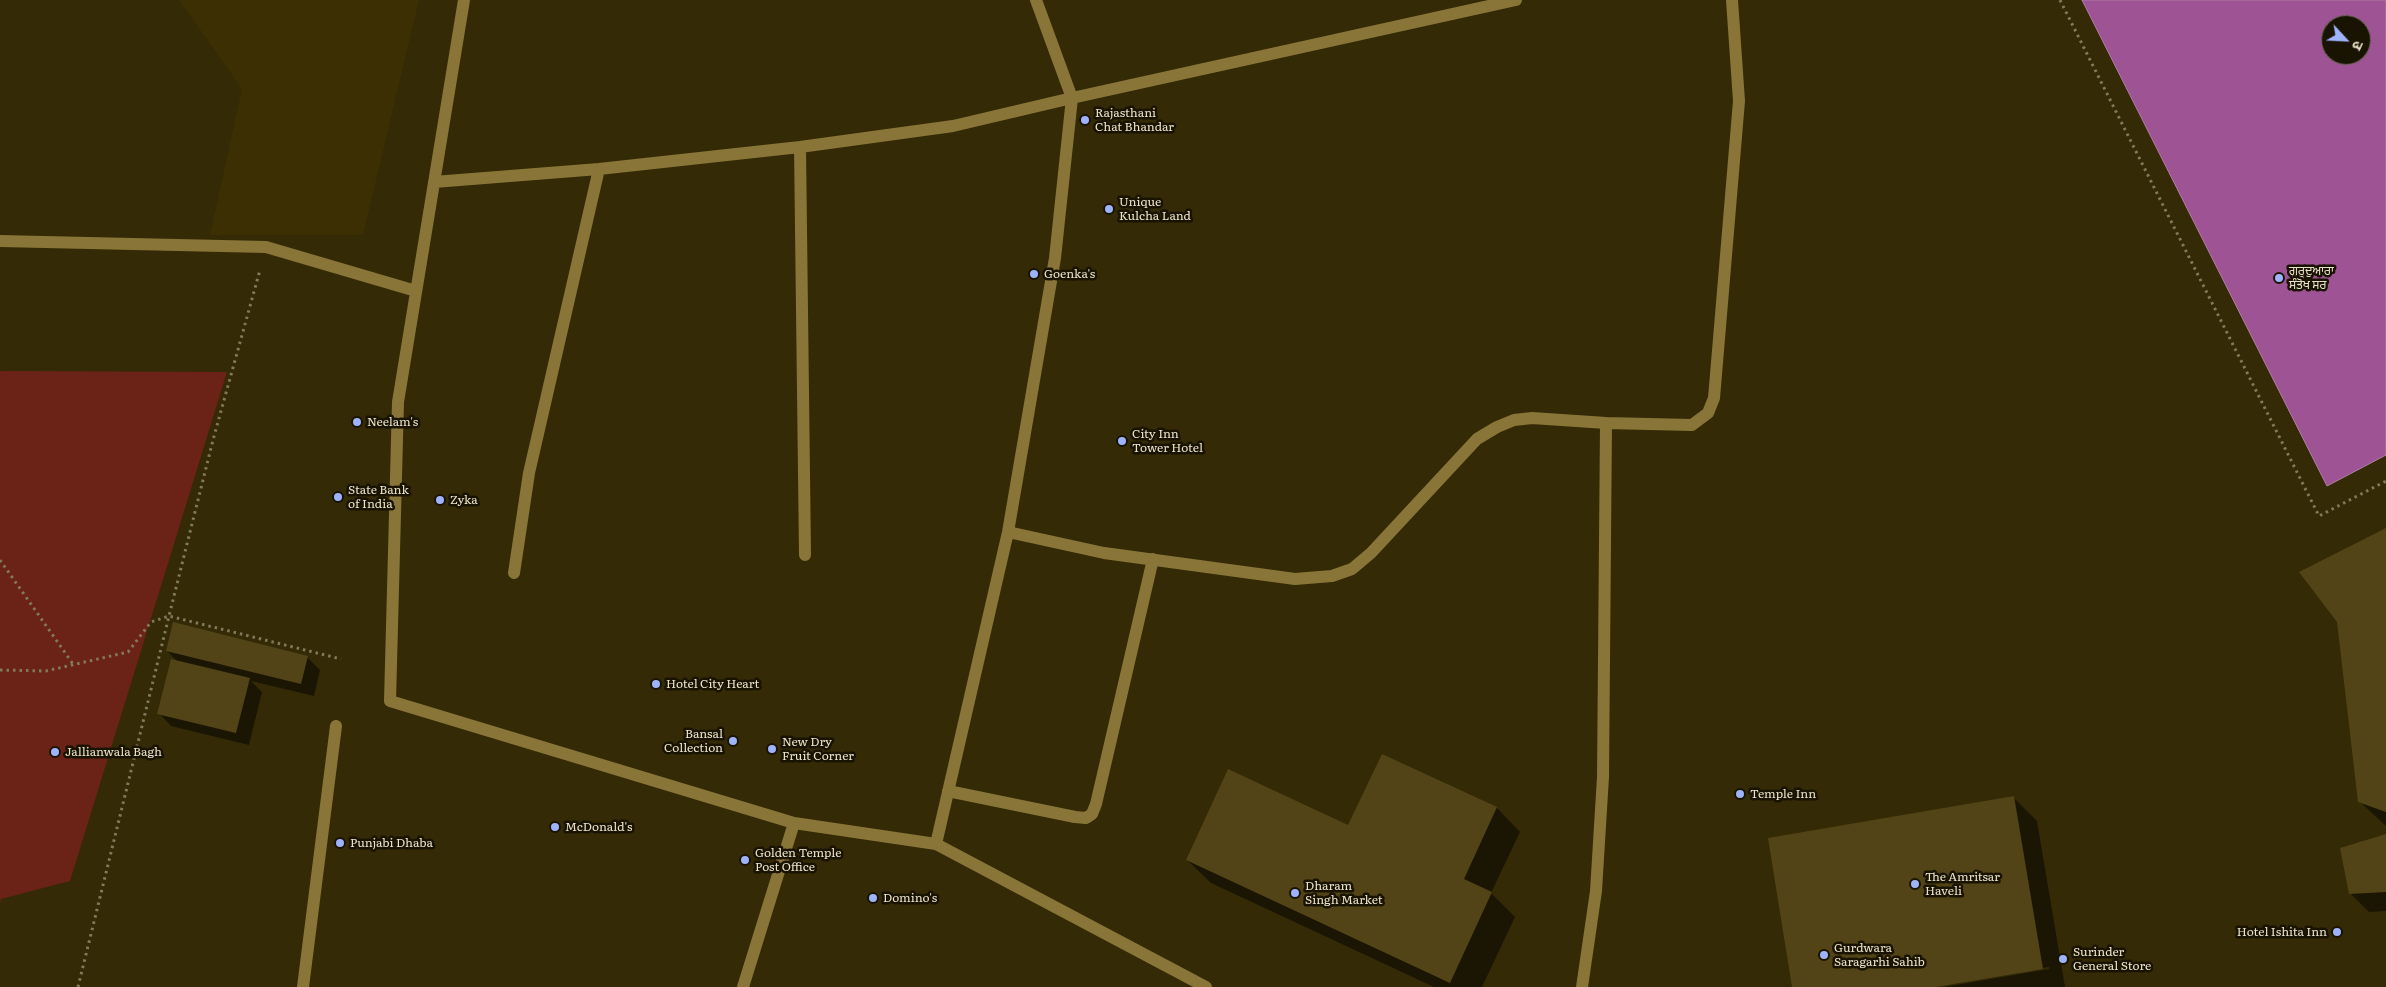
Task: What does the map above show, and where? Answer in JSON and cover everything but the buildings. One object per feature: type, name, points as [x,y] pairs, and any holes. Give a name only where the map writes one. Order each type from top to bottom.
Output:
[{"type":"street","points":[[464,0],[398,402],[390,701],[794,823],[936,844],[1206,987]]},
{"type":"street","points":[[936,844],[1008,532],[1055,258],[1072,98],[1036,0]]},
{"type":"street","points":[[434,182],[599,169],[800,148],[953,126],[1516,0]]},
{"type":"street","points":[[1008,532],[1104,553],[1296,579],[1332,576],[1352,569],[1371,553],[1477,439],[1497,427],[1514,420],[1532,418],[1692,425],[1708,412],[1714,398],[1739,102],[1732,0]]},
{"type":"street","points":[[800,148],[805,555]]},
{"type":"street","points":[[514,573],[529,473],[599,169]]},
{"type":"street","points":[[0,241],[266,247],[416,292]]},
{"type":"street","points":[[1582,987],[1596,891],[1603,777],[1606,422]]},
{"type":"street","points":[[948,791],[1075,817],[1086,818],[1092,814],[1096,804],[1153,559]]},
{"type":"street","points":[[303,987],[336,726]]},
{"type":"street","points":[[743,987],[794,823]]},
{"type":"path","points":[[2060,0],[2319,516],[2386,481]]},
{"type":"path","points":[[78,987],[213,440],[262,263]]},
{"type":"path","points":[[0,560],[74,664]]},
{"type":"path","points":[[0,670],[46,670],[128,652],[151,622],[169,616],[341,659]]},
{"type":"shaded area","points":[[179,0],[419,0],[363,235],[210,235],[242,89]]},
{"type":"shaded area","name":"ਗੁਰੂਦੁਆਰਾ ਸੰਤੋਖ ਸਰ","points":[[2082,0],[2386,0],[2386,455],[2327,486]]},
{"type":"shaded area","name":"Jallianwala Bagh","points":[[0,371],[227,372],[70,881],[1,899],[0,904]]},
{"type":"place","name":"Rajasthani Chat Bhandar","points":[[1085,120]]},
{"type":"place","name":"Unique Kulcha Land","points":[[1109,209]]},
{"type":"place","name":"Goenka's","points":[[1034,274]]},
{"type":"place","name":"ਗੁਰੂਦੁਆਰਾ ਸੰਤੋਖ ਸਰ","points":[[2279,278]]},
{"type":"place","name":"Neelam's","points":[[357,422]]},
{"type":"place","name":"City Inn Tower Hotel","points":[[1122,441]]},
{"type":"place","name":"State Bank of India","points":[[338,497]]},
{"type":"place","name":"Zyka","points":[[440,500]]},
{"type":"place","name":"Hotel City Heart","points":[[656,684]]},
{"type":"place","name":"Bansal Collection","points":[[733,741]]},
{"type":"place","name":"New Dry Fruit Corner","points":[[772,749]]},
{"type":"place","name":"Jallianwala Bagh","points":[[55,752]]},
{"type":"place","name":"Temple Inn","points":[[1740,794]]},
{"type":"place","name":"McDonald's","points":[[555,827]]},
{"type":"place","name":"Punjabi Dhaba","points":[[340,843]]},
{"type":"place","name":"Golden Temple Post Office","points":[[745,860]]},
{"type":"place","name":"The Amritsar Haveli","points":[[1915,884]]},
{"type":"place","name":"Dharam Singh Market","points":[[1295,893]]},
{"type":"place","name":"Domino's","points":[[873,898]]},
{"type":"place","name":"Hotel Ishita Inn","points":[[2337,932]]},
{"type":"place","name":"Gurdwara Saragarhi Sahib","points":[[1824,955]]},
{"type":"place","name":"Surinder General Store","points":[[2063,959]]}]
